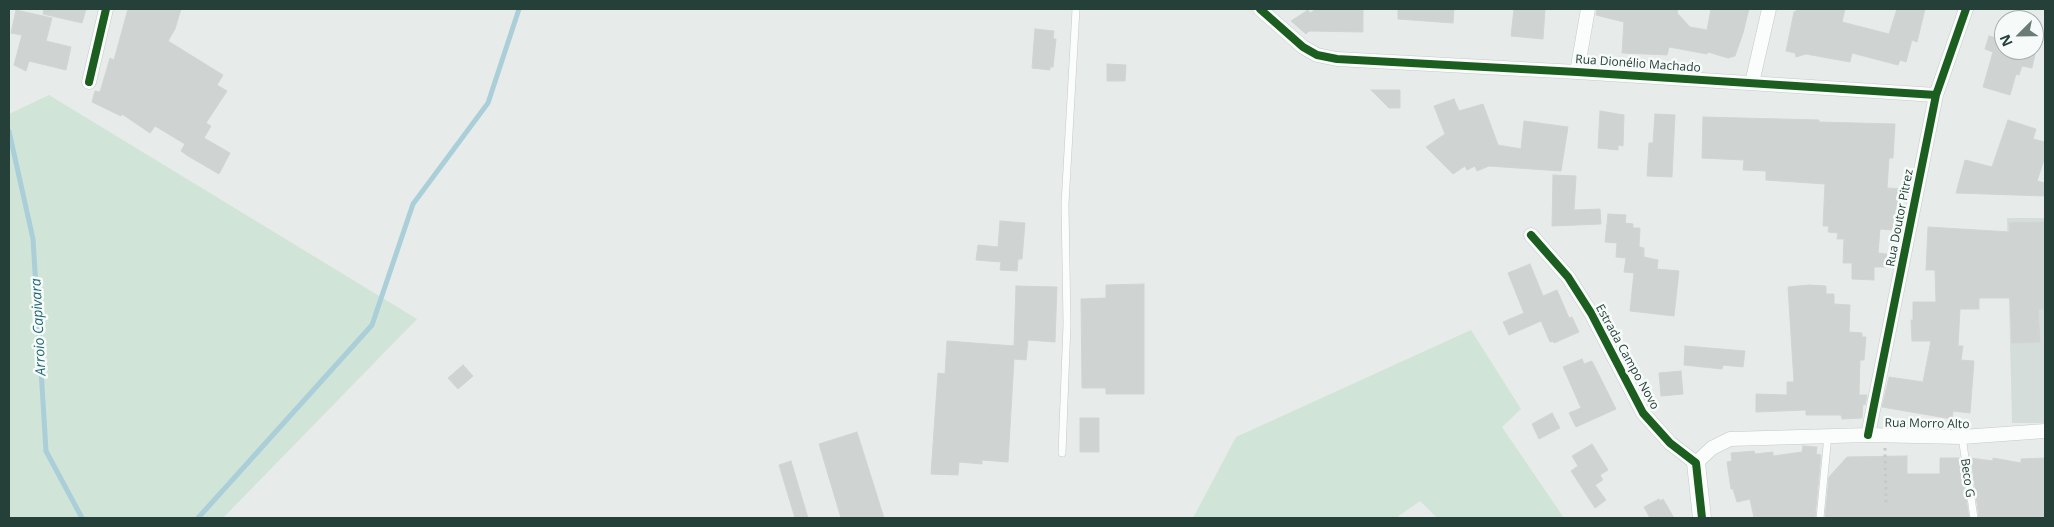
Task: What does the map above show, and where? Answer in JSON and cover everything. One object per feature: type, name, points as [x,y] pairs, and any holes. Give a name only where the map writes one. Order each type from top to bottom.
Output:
[{"type":"street","points":[[89,82],[106,9]]},
{"type":"street","name":"Rua Dionélio Machado","points":[[1260,9],[1303,47],[1317,55],[1337,59],[1752,82],[1936,95]]},
{"type":"street","points":[[1577,72],[1588,9]]},
{"type":"street","points":[[1752,82],[1769,9]]},
{"type":"street","name":"Rua Doutor Pitrez","points":[[1868,435],[1936,95],[1966,9]]},
{"type":"street","name":"Estrada Campo Novo","points":[[1531,235],[1568,277],[1591,312],[1643,413],[1670,443],[1696,463]]},
{"type":"street","name":"Rua Morro Alto","points":[[1696,463],[1712,448],[1730,439],[1828,435],[1962,437],[2045,431]]},
{"type":"street","points":[[1696,463],[1702,518]]},
{"type":"lane","points":[[1062,453],[1067,324],[1065,204],[1076,9]]},
{"type":"lane","points":[[1820,518],[1828,435]]},
{"type":"lane","name":"Beco G","points":[[1962,437],[1974,518]]},
{"type":"path","points":[[1885,443],[1886,503]]},
{"type":"shaded area","points":[[2007,218],[2045,218],[2045,423],[2012,423]]},
{"type":"green space","points":[[49,95],[417,319],[223,518],[10,518],[9,114]]},
{"type":"green space","points":[[1471,330],[1521,409],[1502,427],[1564,518],[1437,518],[1420,501],[1396,518],[1193,518],[1236,437]]},
{"type":"building","points":[[44,9],[86,9],[82,23],[43,14]]},
{"type":"building","points":[[128,9],[181,9],[175,29],[168,41],[223,75],[217,85],[227,91],[206,123],[211,126],[204,138],[230,153],[219,174],[181,151],[185,144],[155,126],[150,133],[122,114],[121,116],[92,102],[95,91],[100,92],[110,58],[114,60]]},
{"type":"building","points":[[1316,9],[1363,9],[1363,32],[1309,31],[1306,34],[1291,21],[1308,10],[1310,13]]},
{"type":"building","points":[[1398,9],[1454,9],[1453,23],[1398,19]]},
{"type":"building","points":[[1514,9],[1545,9],[1543,39],[1511,36]]},
{"type":"building","points":[[1597,9],[1678,9],[1677,13],[1690,27],[1707,30],[1711,9],[1749,9],[1735,56],[1728,58],[1708,52],[1707,54],[1669,47],[1667,55],[1622,53],[1624,22],[1596,15]]},
{"type":"building","points":[[1799,9],[1845,9],[1842,22],[1889,34],[1897,9],[1925,9],[1917,42],[1912,40],[1906,62],[1900,60],[1898,65],[1852,53],[1850,62],[1806,54],[1796,57],[1795,53],[1786,51],[1794,12]]},
{"type":"building","points":[[16,10],[52,18],[46,41],[71,47],[66,70],[29,61],[26,71],[14,65],[22,35],[11,33]]},
{"type":"building","points":[[1035,29],[1054,31],[1053,39],[1056,39],[1053,67],[1050,67],[1050,70],[1032,68]]},
{"type":"building","points":[[1989,36],[1994,37],[1994,60],[2034,60],[2032,68],[2022,66],[2019,75],[2016,74],[2010,95],[1983,87],[1993,52],[1985,49]]},
{"type":"building","points":[[1107,64],[1126,65],[1125,81],[1107,81]]},
{"type":"building","points":[[1371,90],[1400,90],[1400,108],[1389,108]]},
{"type":"building","points":[[1454,99],[1459,111],[1483,104],[1498,145],[1521,149],[1524,121],[1568,127],[1561,171],[1489,166],[1477,171],[1475,166],[1467,170],[1465,166],[1453,174],[1426,147],[1445,134],[1434,106]]},
{"type":"building","points":[[1600,111],[1624,115],[1623,146],[1618,145],[1618,150],[1598,148]]},
{"type":"building","points":[[1655,114],[1675,115],[1672,177],[1647,176],[1649,143],[1653,143]]},
{"type":"building","points":[[1703,117],[1895,124],[1893,158],[1889,158],[1887,188],[1903,189],[1900,217],[1894,217],[1893,230],[1880,229],[1878,253],[1887,254],[1886,267],[1874,267],[1874,280],[1852,279],[1852,263],[1843,263],[1844,239],[1837,239],[1838,233],[1828,232],[1829,226],[1823,226],[1825,184],[1766,180],[1766,171],[1743,170],[1744,160],[1702,158]]},
{"type":"building","points":[[2008,120],[2036,129],[2033,139],[2045,142],[2045,157],[2037,181],[2045,183],[2045,196],[1956,193],[1965,160],[1992,167]]},
{"type":"building","points":[[1553,175],[1576,176],[1574,210],[1600,209],[1601,224],[1552,226]]},
{"type":"building","points":[[1608,214],[1626,215],[1625,223],[1633,224],[1633,228],[1640,228],[1639,247],[1644,248],[1644,257],[1658,260],[1657,269],[1679,271],[1674,316],[1630,311],[1634,273],[1624,272],[1626,258],[1616,257],[1617,243],[1605,242]]},
{"type":"building","points":[[1000,221],[1025,223],[1022,259],[1018,259],[1017,271],[1000,270],[1001,262],[976,260],[978,245],[998,247]]},
{"type":"building","points":[[2045,222],[2045,309],[2038,309],[2040,342],[2012,343],[2010,298],[1979,298],[1979,309],[1960,309],[1958,346],[1963,346],[1961,360],[1974,361],[1970,413],[1953,411],[1952,419],[1882,407],[1889,377],[1923,382],[1931,341],[1912,341],[1911,320],[1913,320],[1913,302],[1936,302],[1935,270],[1926,270],[1928,227],[2010,232],[2009,223]]},
{"type":"building","points":[[1530,264],[1543,296],[1557,290],[1569,318],[1572,317],[1579,332],[1554,343],[1553,341],[1550,342],[1541,321],[1509,335],[1503,322],[1524,313],[1508,273]]},
{"type":"building","points":[[1144,284],[1144,394],[1106,394],[1106,388],[1082,388],[1081,299],[1106,298],[1106,285]]},
{"type":"building","points":[[1016,286],[1057,287],[1055,342],[1028,340],[1026,360],[1014,359],[1008,462],[982,460],[982,464],[959,462],[958,475],[931,474],[938,373],[945,374],[947,341],[1014,346]]},
{"type":"building","points":[[1826,286],[1826,294],[1834,294],[1834,304],[1850,305],[1849,332],[1862,333],[1862,337],[1866,337],[1864,360],[1860,360],[1859,395],[1867,395],[1865,405],[1863,404],[1862,418],[1842,419],[1841,415],[1806,415],[1806,410],[1756,412],[1756,394],[1787,395],[1787,382],[1794,382],[1788,287]]},
{"type":"building","points":[[1685,346],[1745,351],[1743,367],[1723,365],[1722,369],[1684,365]]},
{"type":"building","points":[[1582,359],[1584,364],[1592,361],[1616,409],[1576,427],[1569,413],[1581,408],[1563,367]]},
{"type":"building","points":[[463,365],[473,376],[458,389],[448,378]]},
{"type":"building","points":[[1681,371],[1683,394],[1661,396],[1659,373]]},
{"type":"building","points":[[1552,413],[1560,428],[1539,439],[1532,424]]},
{"type":"building","points":[[1080,418],[1099,418],[1099,452],[1080,452]]},
{"type":"building","points":[[857,432],[884,518],[841,518],[819,444]]},
{"type":"building","points":[[1592,444],[1608,470],[1600,475],[1603,480],[1595,485],[1606,500],[1595,508],[1571,471],[1578,466],[1572,456]]},
{"type":"building","points":[[1803,446],[1817,447],[1816,454],[1821,455],[1815,518],[1754,518],[1750,499],[1737,502],[1733,489],[1731,489],[1727,462],[1732,461],[1731,453],[1754,451],[1755,454],[1773,452],[1773,456],[1802,452]]},
{"type":"building","points":[[1907,456],[1907,474],[1940,474],[1940,458],[1960,458],[1969,518],[1825,518],[1829,477],[1847,457]]},
{"type":"building","points":[[1971,458],[1993,461],[1993,458],[2021,463],[2021,459],[2045,458],[2045,518],[1979,518]]},
{"type":"building","points":[[791,461],[808,518],[795,518],[779,465]]},
{"type":"building","points":[[1659,499],[1660,501],[1663,499],[1674,518],[1650,518],[1644,507]]},
{"type":"waterway","points":[[198,518],[372,325],[413,204],[488,103],[519,9]]},
{"type":"waterway","name":"Arroio Capivara","points":[[9,131],[33,239],[46,451],[82,518]]},
{"type":"cycle path","points":[[89,82],[106,9]]},
{"type":"cycle path","points":[[1260,9],[1303,47],[1317,55],[1337,59],[1936,95]]},
{"type":"cycle path","points":[[1868,435],[1936,95],[1966,9]]},
{"type":"cycle path","points":[[1531,235],[1568,277],[1591,313],[1643,413],[1670,443],[1696,463],[1702,518]]}]
